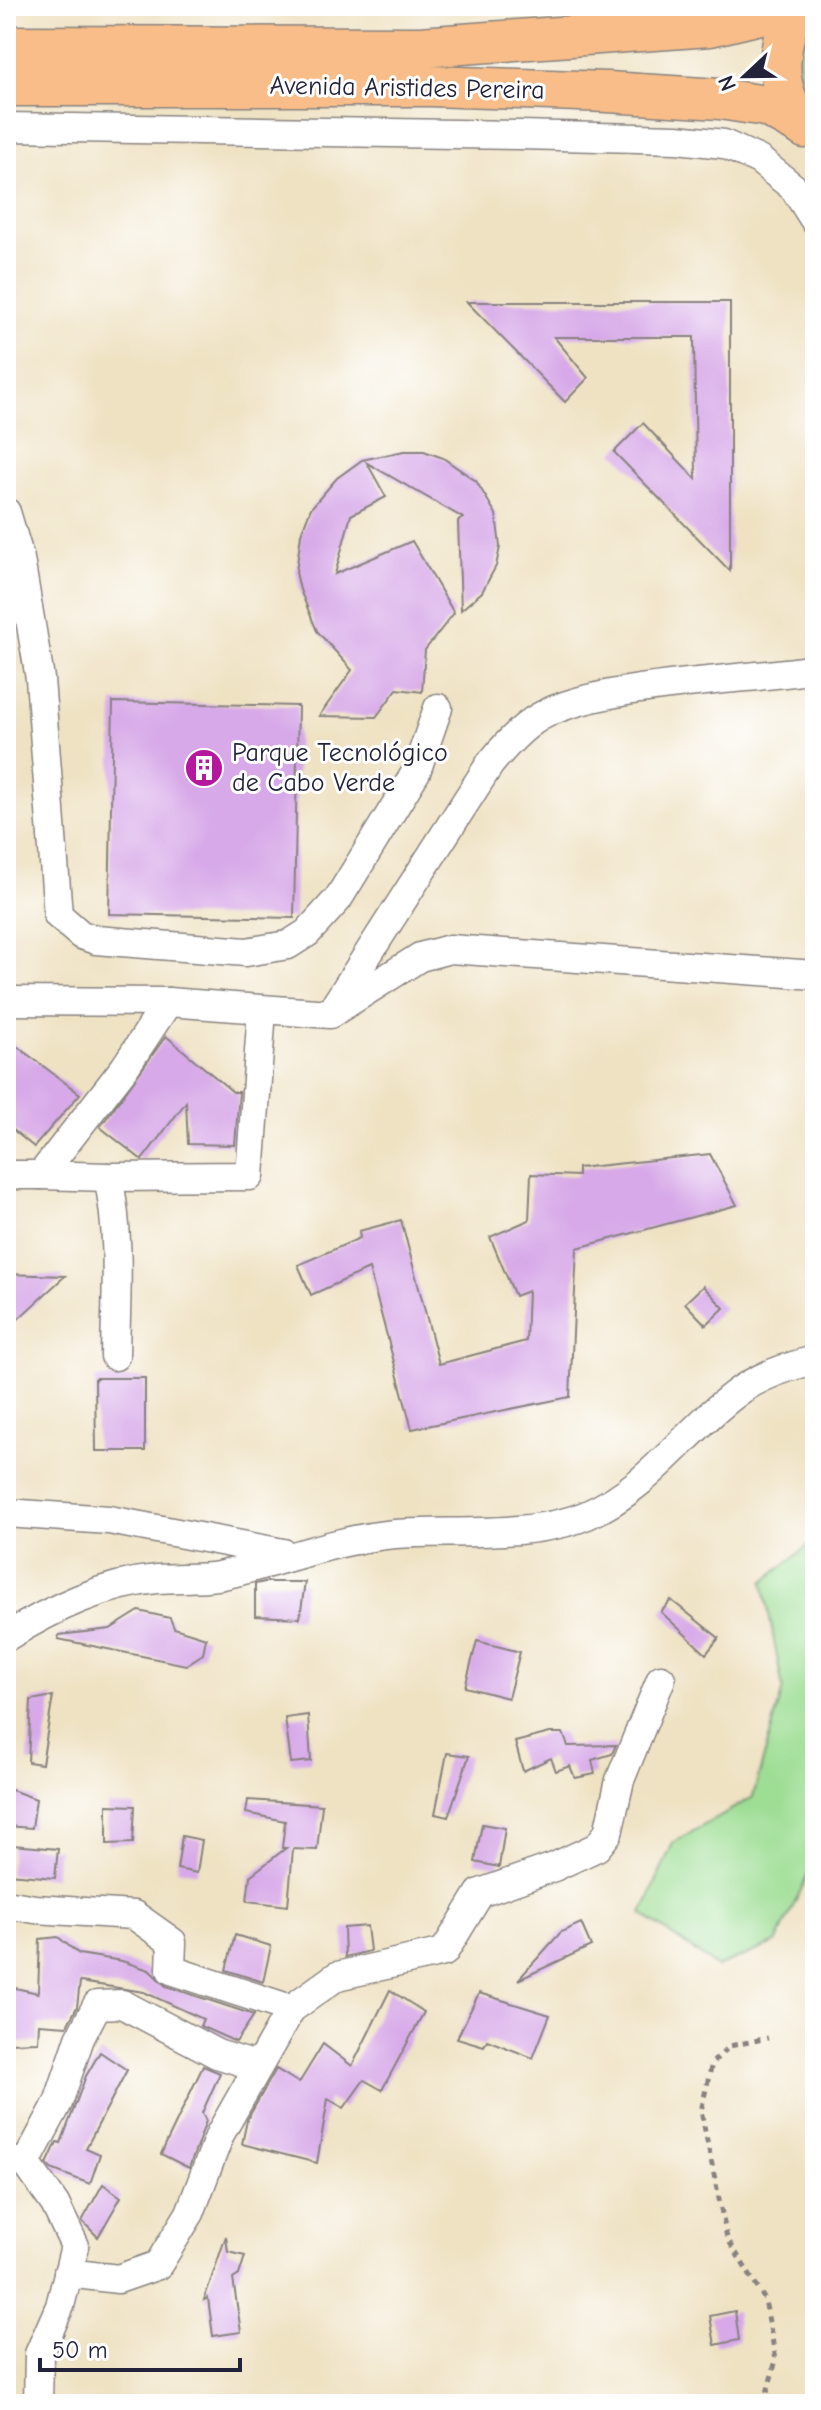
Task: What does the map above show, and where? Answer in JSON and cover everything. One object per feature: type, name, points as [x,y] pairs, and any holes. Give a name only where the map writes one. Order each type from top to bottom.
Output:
[{"type":"highway","name":"Avenida Aristides Pereira","points":[[6,46],[420,47],[710,26],[764,13],[776,6]]},
{"type":"highway","points":[[795,6],[782,35],[778,67],[785,98],[808,132]]},
{"type":"highway","name":"Avenida Aristides Pereira","points":[[6,86],[429,86],[608,92],[720,99],[766,106],[808,132]]},
{"type":"street","points":[[6,127],[489,134],[677,139],[724,144],[759,160],[794,188],[815,221]]},
{"type":"street","points":[[6,512],[20,559],[40,679],[58,915],[81,935],[96,940],[246,952],[288,945],[307,933],[338,899],[416,772],[438,708]]},
{"type":"street","points":[[330,1014],[490,764],[510,740],[535,719],[597,696],[815,669]]},
{"type":"street","points":[[6,1001],[168,1002],[330,1014],[420,957],[450,949],[815,975]]},
{"type":"street","points":[[41,1175],[125,1067],[168,1002]]},
{"type":"street","points":[[6,1175],[250,1176],[262,1010]]},
{"type":"street","points":[[108,1177],[116,1212],[118,1248],[115,1356]]},
{"type":"street","points":[[6,1637],[109,1586],[156,1579],[216,1576],[292,1555],[390,1535],[556,1525],[588,1514],[618,1498],[740,1391],[786,1367],[815,1360]]},
{"type":"street","points":[[6,1513],[109,1520],[292,1555]]},
{"type":"street","points":[[68,2273],[118,2279],[158,2265],[190,2213],[220,2134],[291,2009],[337,1976],[444,1952],[480,1893],[554,1867],[597,1847],[608,1833],[620,1780],[661,1679]]},
{"type":"street","points":[[6,1904],[35,1909],[134,1915],[172,1942],[171,1970],[291,2009]]},
{"type":"street","points":[[38,2404],[39,2354],[60,2306],[75,2246],[55,2204],[16,2162],[58,2103],[80,2038],[97,2005],[122,2004],[217,2054],[256,2066]]},
{"type":"path","points":[[6,7],[156,6]]},
{"type":"path","points":[[764,2404],[776,2360],[765,2300],[727,2238],[701,2111],[712,2063],[730,2046],[768,2038]]},
{"type":"green space","points":[[815,15],[815,110],[803,88],[799,62],[803,37]]},
{"type":"green space","points":[[815,1540],[815,1860],[776,1943],[717,1967],[642,1914],[673,1843],[753,1797],[783,1689],[763,1582]]},
{"type":"building","points":[[467,302],[730,302],[730,571],[614,452],[643,423],[696,479],[694,337],[554,337],[588,378],[565,402]]},
{"type":"building","points":[[404,451],[424,451],[443,458],[476,481],[496,514],[500,547],[496,566],[482,592],[461,610],[458,521],[463,518],[367,463],[386,497],[351,515],[335,574],[412,541],[454,613],[425,650],[422,692],[397,689],[376,717],[319,716],[352,670],[317,631],[300,590],[296,572],[301,534],[311,508],[337,478],[362,460]]},
{"type":"building","name":"Parque Tecnológico de Cabo Verde","points":[[113,702],[298,706],[294,918],[109,914]]},
{"type":"building","points":[[166,1036],[233,1092],[239,1092],[235,1145],[188,1144],[186,1102],[142,1160],[100,1127]]},
{"type":"building","points":[[6,1038],[80,1094],[34,1147],[6,1124]]},
{"type":"building","points":[[710,1154],[737,1205],[577,1248],[570,1397],[412,1429],[369,1269],[311,1295],[298,1265],[360,1238],[359,1231],[401,1220],[439,1364],[526,1341],[528,1291],[515,1296],[490,1237],[529,1220],[531,1174],[578,1176],[578,1168]]},
{"type":"building","points":[[6,1274],[65,1276],[6,1330]]},
{"type":"building","points":[[703,1286],[724,1308],[706,1325],[685,1303]]},
{"type":"building","points":[[95,1378],[145,1378],[145,1451],[96,1451]]},
{"type":"building","points":[[305,1582],[300,1618],[255,1616],[255,1584]]},
{"type":"building","points":[[671,1600],[719,1638],[706,1654],[661,1612]]},
{"type":"building","points":[[139,1611],[170,1618],[174,1628],[206,1638],[203,1654],[186,1665],[58,1639],[59,1635],[110,1629]]},
{"type":"building","points":[[477,1641],[520,1652],[508,1698],[465,1687]]},
{"type":"building","points":[[53,1696],[42,1764],[28,1762],[31,1700]]},
{"type":"building","points":[[308,1715],[311,1761],[291,1763],[285,1718]]},
{"type":"building","points":[[563,1733],[568,1746],[616,1745],[612,1754],[592,1760],[595,1774],[575,1778],[570,1766],[556,1771],[551,1758],[523,1771],[515,1742]]},
{"type":"building","points":[[447,1753],[469,1756],[448,1817],[435,1814]]},
{"type":"building","points":[[6,1788],[36,1799],[32,1828],[6,1826]]},
{"type":"building","points":[[248,1800],[322,1805],[317,1850],[293,1849],[288,1906],[247,1901],[250,1876],[286,1848],[282,1848],[285,1821],[246,1813]]},
{"type":"building","points":[[107,1805],[135,1806],[133,1843],[107,1844]]},
{"type":"building","points":[[482,1824],[505,1828],[499,1867],[475,1862]]},
{"type":"building","points":[[182,1836],[202,1840],[197,1873],[177,1869]]},
{"type":"building","points":[[12,1845],[58,1849],[55,1878],[9,1874]]},
{"type":"building","points":[[581,1923],[591,1946],[518,1980],[561,1932]]},
{"type":"building","points":[[367,1926],[370,1951],[345,1957],[344,1928]]},
{"type":"building","points":[[235,1935],[271,1946],[263,1982],[226,1970]]},
{"type":"building","points":[[58,1937],[79,1954],[122,1961],[149,1970],[166,1986],[254,2015],[236,2042],[200,2026],[203,2019],[144,1992],[80,1982],[77,2007],[67,2026],[39,2024],[38,2042],[6,2043],[6,1986],[38,1993],[40,1939]]},
{"type":"building","points":[[390,1990],[424,2012],[382,2090],[364,2080],[344,2108],[328,2099],[317,2163],[242,2144],[247,2120],[276,2069],[299,2083],[323,2044],[352,2066]]},
{"type":"building","points":[[479,1993],[550,2015],[533,2058],[487,2040],[484,2046],[457,2038]]},
{"type":"building","points":[[100,2052],[127,2070],[86,2148],[100,2154],[90,2184],[51,2169],[47,2164],[57,2142],[61,2143],[86,2076]]},
{"type":"building","points":[[203,2066],[220,2073],[202,2113],[206,2121],[189,2168],[161,2154]]},
{"type":"building","points":[[103,2184],[121,2197],[98,2237],[82,2221]]},
{"type":"building","points":[[226,2236],[228,2252],[245,2256],[239,2275],[233,2279],[241,2332],[213,2336],[208,2298],[204,2300]]},
{"type":"building","points":[[735,2311],[739,2340],[715,2345],[710,2316]]},
{"type":"place","name":"Parque Tecnológico de Cabo Verde","points":[[204,768]]}]
